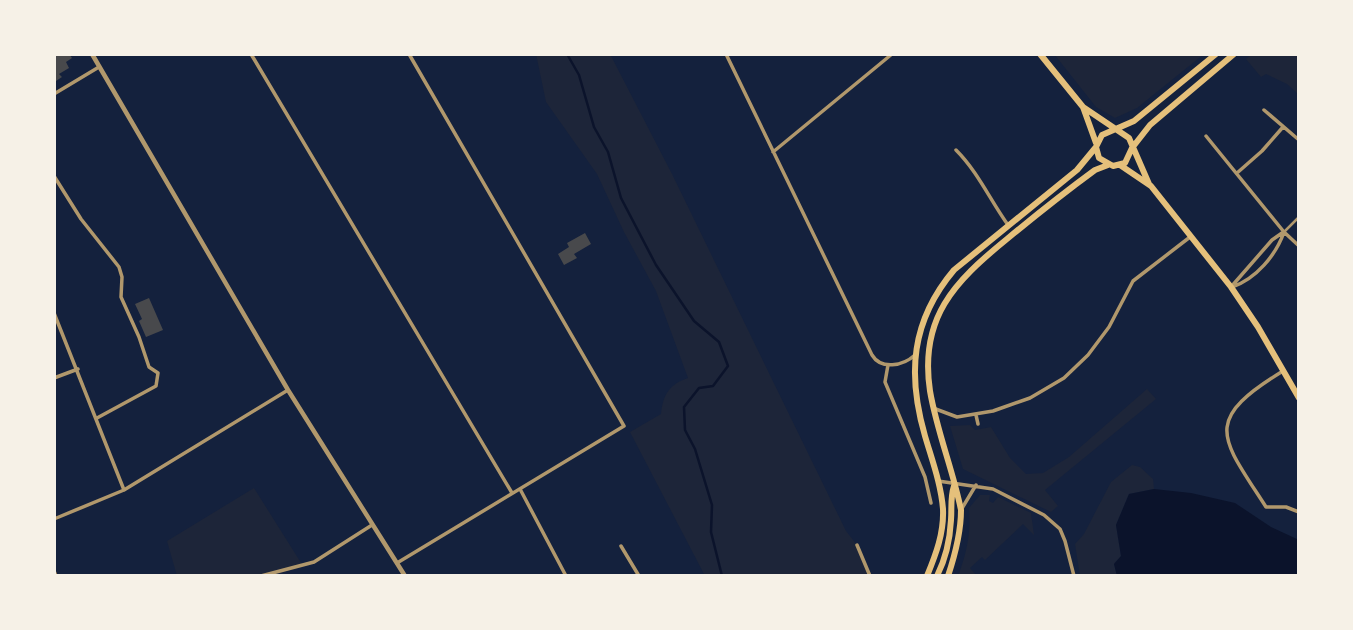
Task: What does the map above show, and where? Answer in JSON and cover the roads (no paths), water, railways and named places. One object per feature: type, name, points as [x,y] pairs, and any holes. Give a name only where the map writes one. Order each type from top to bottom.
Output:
[{"type":"main road","points":[[1040,54],[1083,107],[1129,138],[1151,187],[1231,287],[1258,327],[1299,398]]},
{"type":"main road","points":[[927,576],[939,547],[943,509],[917,407],[915,355],[926,316],[944,282],[967,258],[1077,170],[1101,135],[1134,121],[1216,54]]},
{"type":"main road","points":[[948,576],[961,522],[961,510],[933,408],[928,371],[929,346],[937,318],[948,295],[973,266],[1095,170],[1108,165],[1120,165],[1129,159],[1132,148],[1150,125],[1234,54]]},
{"type":"main road","points":[[1083,107],[1099,158],[1108,165]]},
{"type":"main road","points":[[1120,165],[1151,187]]},
{"type":"main road","points":[[937,576],[948,547],[950,497],[955,483]]},
{"type":"street","points":[[92,54],[288,390],[405,576]]},
{"type":"street","points":[[251,54],[512,493]]},
{"type":"street","points":[[397,563],[624,426],[409,54]]},
{"type":"street","points":[[726,54],[872,355],[878,363],[888,365],[904,362],[915,355]]},
{"type":"street","points":[[773,152],[892,54]]},
{"type":"street","points":[[54,94],[99,67]]},
{"type":"street","points":[[1264,110],[1299,140]]},
{"type":"street","points":[[1237,173],[1262,152],[1283,127]]},
{"type":"street","points":[[1206,136],[1284,232],[1299,246]]},
{"type":"street","points":[[956,150],[981,178],[992,203],[1008,225]]},
{"type":"street","points":[[54,176],[80,219],[119,267],[122,277],[121,298],[149,367],[158,373],[156,386],[97,418]]},
{"type":"street","points":[[1231,287],[1272,240],[1299,217]]},
{"type":"street","points":[[1231,287],[1244,283],[1260,269],[1279,246],[1284,232]]},
{"type":"street","points":[[933,408],[957,416],[976,415],[1030,398],[1064,378],[1088,355],[1109,327],[1133,281],[1190,237]]},
{"type":"street","points":[[54,313],[124,491]]},
{"type":"street","points":[[888,365],[885,378],[887,387],[925,477],[931,503]]},
{"type":"street","points":[[54,378],[78,369]]},
{"type":"street","points":[[1283,371],[1234,407],[1226,436],[1229,450],[1266,508],[1286,508],[1299,512]]},
{"type":"street","points":[[54,519],[124,491],[288,390]]},
{"type":"street","points":[[976,415],[978,424]]},
{"type":"street","points":[[938,481],[993,489],[1052,520],[1065,541],[1073,576]]},
{"type":"street","points":[[961,510],[976,485]]},
{"type":"street","points":[[520,489],[566,576]]},
{"type":"street","points":[[265,575],[314,562],[372,525]]},
{"type":"street","points":[[857,545],[870,576]]},
{"type":"street","points":[[621,546],[639,576]]},
{"type":"waterway","points":[[567,54],[579,75],[594,127],[608,152],[621,198],[656,265],[694,321],[719,342],[728,366],[713,386],[699,388],[684,407],[685,430],[695,449],[712,505],[711,532],[722,576]]}]
